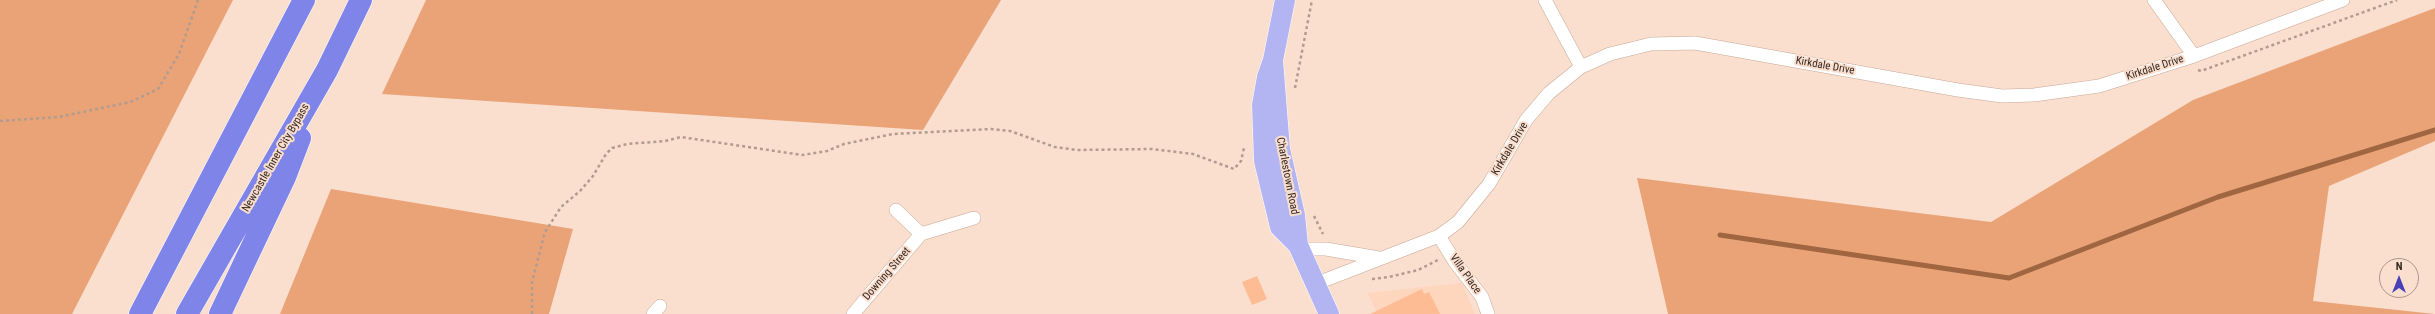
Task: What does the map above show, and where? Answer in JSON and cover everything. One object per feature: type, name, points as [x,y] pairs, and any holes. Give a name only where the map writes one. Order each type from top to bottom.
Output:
[{"type":"highway","points":[[140,314],[186,229],[304,0]]},
{"type":"highway","name":"Newcastle Inner City Bypass","points":[[187,314],[326,70],[361,0]]},
{"type":"highway","points":[[220,314],[285,177],[326,70]]},
{"type":"highway","points":[[123,314],[186,229]]},
{"type":"main road","name":"Charlestown Road","points":[[1285,0],[1273,60],[1266,77],[1262,105],[1264,161],[1280,227],[1299,247],[1329,314]]},
{"type":"street","points":[[1545,0],[1581,67]]},
{"type":"street","points":[[2154,0],[2193,62]]},
{"type":"street","name":"Kirkdale Drive","points":[[1316,284],[1439,236],[1458,222],[1474,205],[1489,184],[1526,120],[1549,93],[1581,67],[1610,54],[1651,44],[1695,43],[1958,90],[2002,96],[2034,96],[2099,86],[2193,62],[2343,0]]},
{"type":"street","points":[[896,210],[921,234],[974,218]]},
{"type":"street","name":"Downing Street","points":[[853,314],[921,234]]},
{"type":"street","name":"Villa Place","points":[[1439,236],[1455,262],[1482,297],[1488,314]]},
{"type":"street","points":[[1299,247],[1326,249],[1381,259]]},
{"type":"path","points":[[0,122],[58,117],[130,102],[158,89],[179,54],[198,0]]},
{"type":"path","points":[[1294,91],[1312,0]]},
{"type":"path","points":[[2193,62],[2201,71],[2397,0]]},
{"type":"path","points":[[532,314],[532,282],[545,232],[561,207],[580,191],[593,176],[606,154],[612,148],[627,144],[689,137],[724,145],[802,156],[827,151],[844,144],[893,134],[991,129],[1010,131],[1055,147],[1077,150],[1152,149],[1193,154],[1234,169],[1242,161],[1244,146]]},
{"type":"path","points":[[1313,214],[1322,234]]},
{"type":"path","points":[[1365,279],[1389,278],[1418,270],[1438,260]]},
{"type":"shaded area","points":[[0,0],[233,0],[72,314],[0,314]]},
{"type":"shaded area","points":[[426,0],[1001,0],[923,130],[382,94]]},
{"type":"shaded area","points":[[2435,8],[2435,141],[2329,186],[2313,301],[2435,314],[1668,314],[1637,178],[1991,222],[2193,100]]},
{"type":"shaded area","points":[[331,189],[573,229],[549,314],[280,314]]},
{"type":"shaded area","points":[[1462,283],[1475,314],[1378,314],[1367,293]]},
{"type":"building","points":[[1257,276],[1267,299],[1252,305],[1242,282]]},
{"type":"building","points":[[1422,289],[1424,294],[1429,292],[1440,314],[1370,314]]},
{"type":"waterway","points":[[1720,235],[2009,278],[2218,197],[2435,130]]}]
